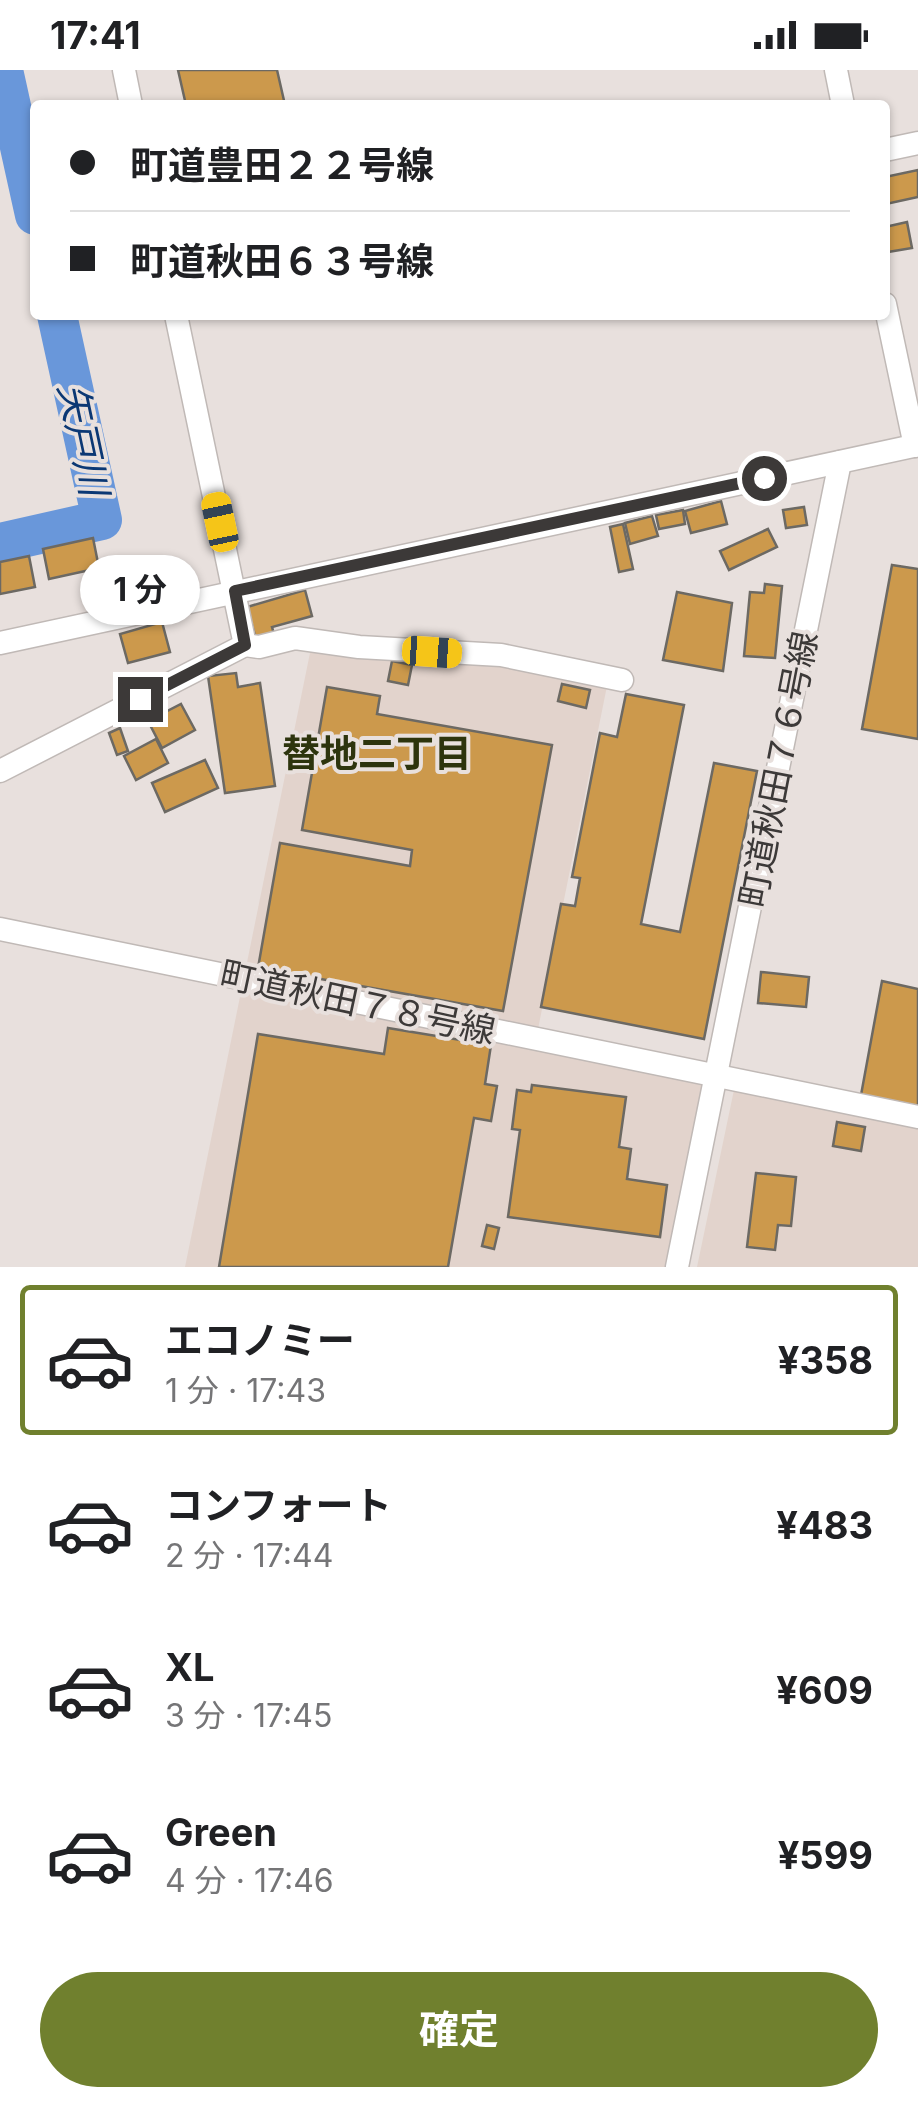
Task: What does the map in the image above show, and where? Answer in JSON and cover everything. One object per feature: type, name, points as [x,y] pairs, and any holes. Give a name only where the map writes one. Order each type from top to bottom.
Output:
[{"type":"street","points":[[124,70],[130,100]]},
{"type":"street","points":[[836,70],[842,100]]},
{"type":"street","points":[[890,149],[918,143]]},
{"type":"street","points":[[890,164],[918,158]]},
{"type":"street","points":[[179,320],[245,645]]},
{"type":"street","points":[[0,643],[917,445],[889,320]]},
{"type":"street","name":"町道秋田７６号線","points":[[677,1267],[840,462]]},
{"type":"street","points":[[0,772],[245,645],[294,638],[359,647],[501,655],[622,680]]},
{"type":"street","name":"町道秋田７８号線","points":[[1,932],[918,1117]]},
{"type":"shaded area","points":[[311,648],[473,661],[607,686],[535,1044],[707,1079],[668,1267],[185,1267]]},
{"type":"shaded area","points":[[735,1085],[918,1123],[918,1267],[697,1267]]},
{"type":"building","points":[[178,70],[277,70],[284,100],[185,100]]},
{"type":"building","points":[[918,170],[918,197],[890,203],[890,176]]},
{"type":"building","points":[[907,222],[912,248],[890,252],[890,226]]},
{"type":"building","points":[[721,501],[727,524],[691,533],[685,511]]},
{"type":"building","points":[[804,507],[807,525],[786,528],[783,510]]},
{"type":"building","points":[[683,510],[685,524],[659,529],[656,515]]},
{"type":"building","points":[[652,516],[658,536],[630,544],[625,523]]},
{"type":"building","points":[[623,524],[633,569],[619,572],[610,527]]},
{"type":"building","points":[[768,529],[777,547],[729,570],[720,551]]},
{"type":"building","points":[[93,538],[99,568],[49,579],[43,549]]},
{"type":"building","points":[[29,556],[35,587],[0,594],[0,562]]},
{"type":"building","points":[[892,565],[918,569],[918,739],[862,729]]},
{"type":"building","points":[[765,584],[782,586],[775,658],[744,656],[750,592],[764,593]]},
{"type":"building","points":[[305,590],[312,616],[272,627],[274,634],[256,639],[247,607]]},
{"type":"building","points":[[677,592],[732,603],[723,671],[663,660]]},
{"type":"building","points":[[162,622],[170,652],[128,663],[120,634]]},
{"type":"building","points":[[392,661],[412,665],[408,685],[388,681]]},
{"type":"building","points":[[236,673],[238,687],[260,683],[275,786],[225,793],[208,676]]},
{"type":"building","points":[[562,684],[590,690],[586,708],[558,701]]},
{"type":"building","points":[[327,687],[380,696],[377,714],[552,745],[503,1011],[258,968],[280,843],[410,866],[412,850],[302,830]]},
{"type":"building","points":[[626,694],[684,705],[641,924],[680,932],[714,763],[757,771],[704,1039],[541,1007],[561,904],[575,906],[580,878],[572,877],[600,733],[617,737]]},
{"type":"building","points":[[181,704],[195,730],[162,748],[148,721]]},
{"type":"building","points":[[120,728],[128,751],[117,755],[109,733]]},
{"type":"building","points":[[156,739],[168,763],[136,780],[124,756]]},
{"type":"building","points":[[205,760],[218,788],[165,812],[152,783]]},
{"type":"building","points":[[761,972],[809,977],[806,1007],[758,1003]]},
{"type":"building","points":[[882,981],[918,989],[918,1107],[861,1095]]},
{"type":"building","points":[[388,1028],[491,1045],[485,1084],[497,1086],[491,1121],[474,1118],[448,1267],[219,1267],[258,1034],[384,1054]]},
{"type":"building","points":[[532,1085],[626,1097],[619,1147],[631,1149],[627,1179],[667,1185],[660,1237],[508,1217],[520,1130],[512,1129],[517,1090],[531,1092]]},
{"type":"building","points":[[837,1122],[865,1127],[861,1151],[833,1146]]},
{"type":"building","points":[[756,1173],[796,1177],[791,1226],[778,1225],[775,1250],[747,1247]]},
{"type":"building","points":[[487,1225],[499,1228],[494,1249],[482,1246]]},
{"type":"waterway","name":"矢戸川","points":[[3,70],[30,192]]},
{"type":"waterway","name":"矢戸川","points":[[0,543],[102,520],[58,320]]},
{"type":"district","name":"替地二丁目","points":[[377,753]]},
{"type":"route","points":[[140,699],[245,645],[235,591],[764,478]]}]
